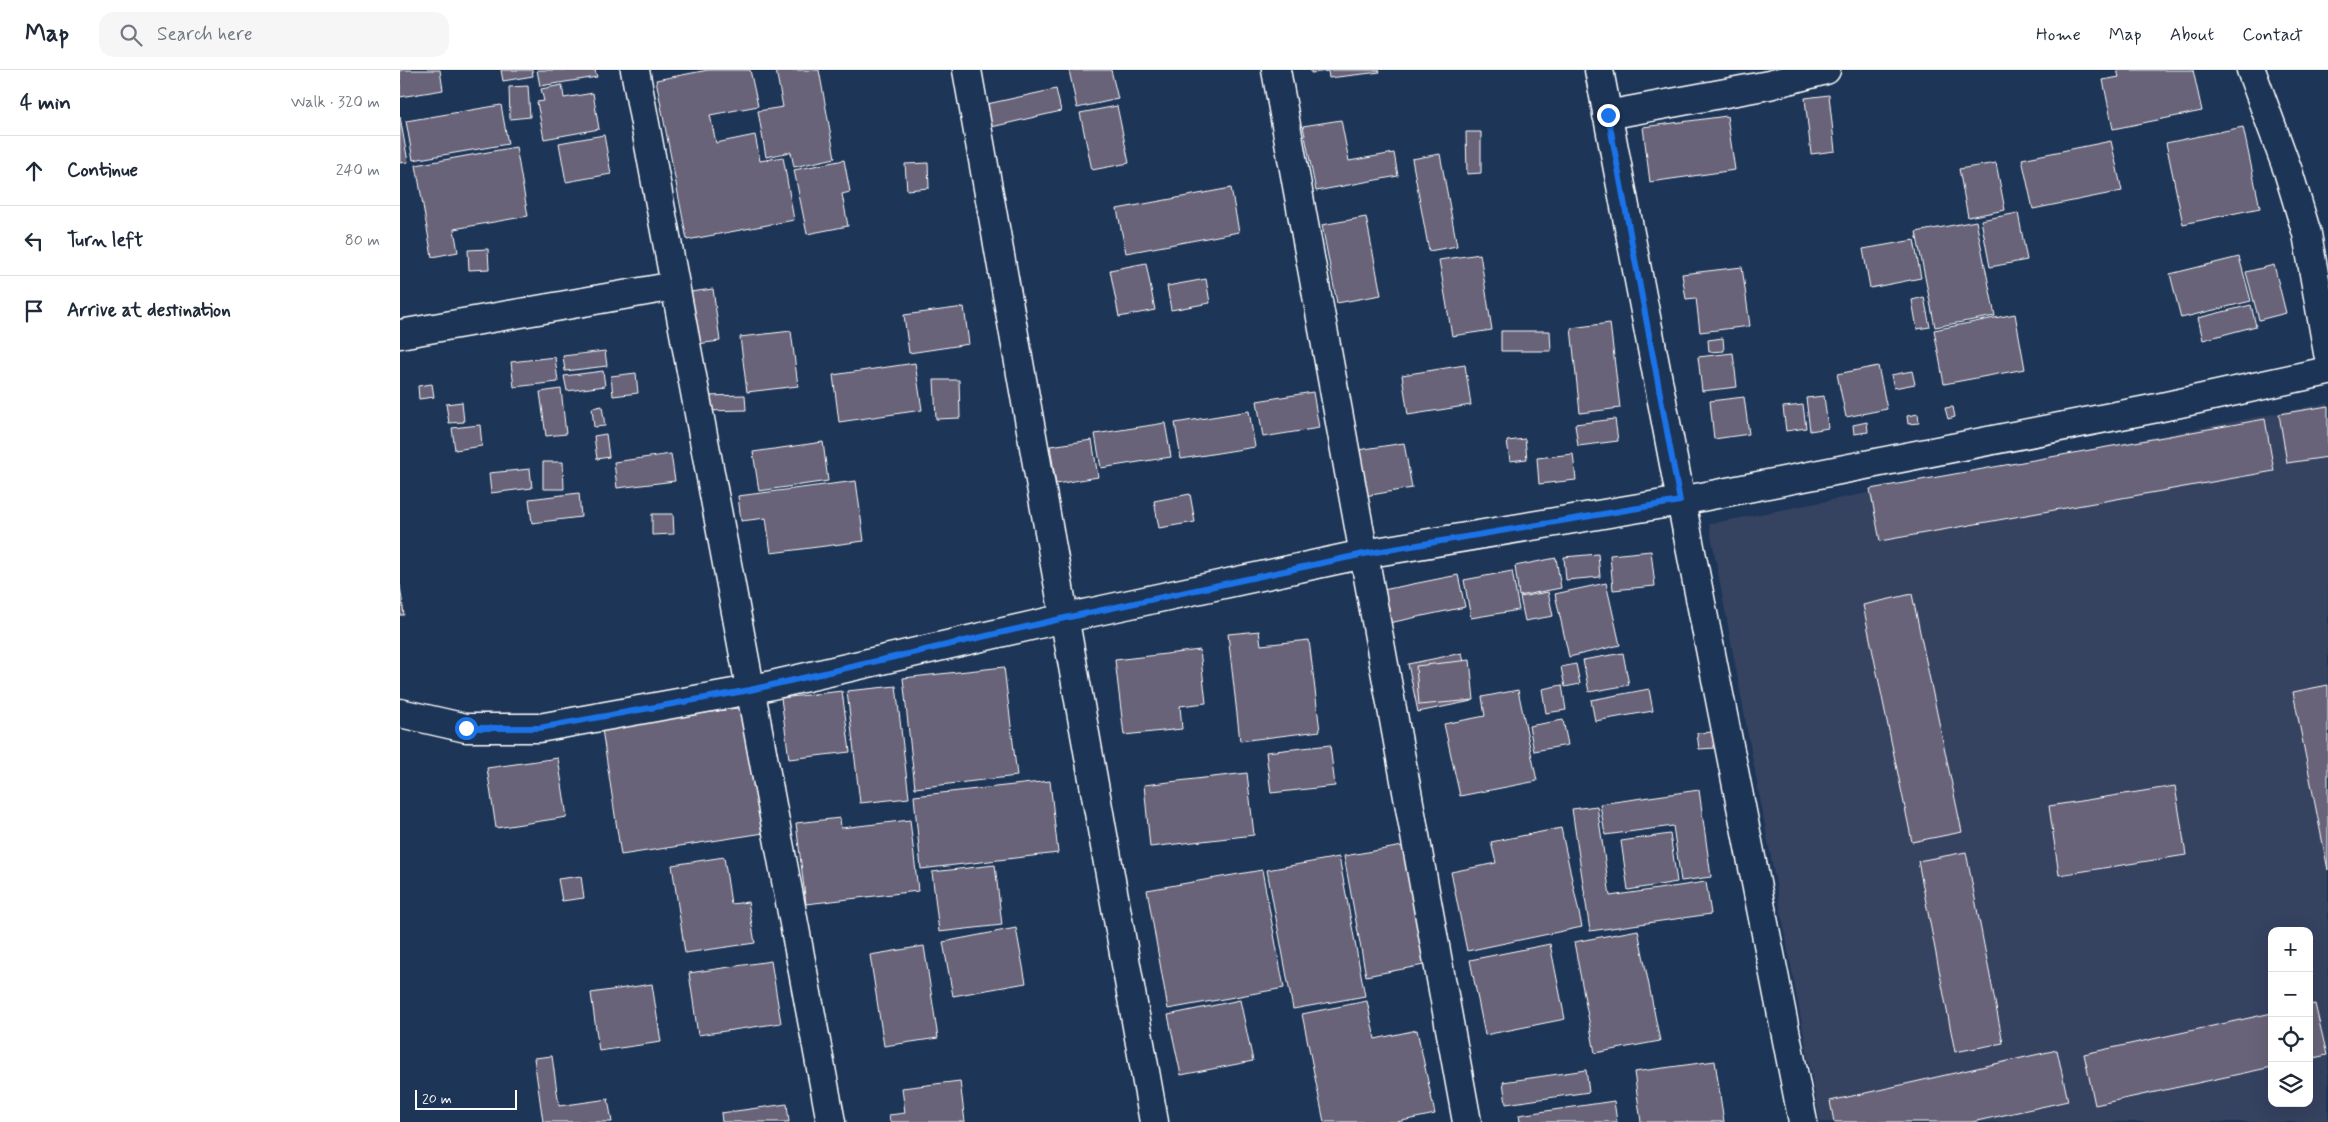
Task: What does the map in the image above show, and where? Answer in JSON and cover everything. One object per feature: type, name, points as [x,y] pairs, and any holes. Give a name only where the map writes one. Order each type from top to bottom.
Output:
[{"type":"street","points":[[634,70],[831,1122]]},
{"type":"street","points":[[967,70],[1154,1122]]},
{"type":"street","points":[[1276,70],[1467,1122]]},
{"type":"street","points":[[1599,70],[1680,501],[1803,1122]]},
{"type":"street","points":[[1608,115],[1769,85],[1826,70]]},
{"type":"street","points":[[2251,70],[2288,171],[2307,234],[2328,353]]},
{"type":"street","points":[[400,334],[675,286]]},
{"type":"street","points":[[400,713],[466,728],[539,728],[750,690],[1065,618],[1364,554],[1680,501],[2157,408],[2328,371]]},
{"type":"shaded area","points":[[2328,403],[2328,1122],[1820,1122],[1709,524]]},
{"type":"building","points":[[400,70],[440,70],[443,90],[400,97]]},
{"type":"building","points":[[501,70],[532,70],[533,76],[503,81]]},
{"type":"building","points":[[537,70],[595,70],[597,77],[540,86]]},
{"type":"building","points":[[708,70],[750,70],[758,106],[710,115],[716,143],[755,135],[760,161],[783,157],[794,220],[687,240],[656,80]]},
{"type":"building","points":[[776,70],[819,70],[835,158],[794,167],[791,152],[766,157],[758,111],[783,107]]},
{"type":"building","points":[[1069,70],[1111,70],[1118,99],[1077,108]]},
{"type":"building","points":[[1311,70],[1379,70],[1380,72],[1329,78],[1328,71],[1311,73]]},
{"type":"building","points":[[2117,70],[2193,70],[2202,111],[2113,129],[2103,80],[2119,77]]},
{"type":"building","points":[[562,85],[564,98],[593,93],[599,129],[544,139],[537,102],[544,101],[541,89]]},
{"type":"building","points":[[528,86],[530,117],[510,119],[509,87]]},
{"type":"building","points":[[1056,89],[1061,111],[983,129],[978,106]]},
{"type":"building","points":[[1829,95],[1835,151],[1811,154],[1805,98]]},
{"type":"building","points":[[501,105],[508,144],[413,160],[406,121]]},
{"type":"building","points":[[1117,106],[1129,163],[1092,170],[1080,113]]},
{"type":"building","points":[[1727,116],[1735,170],[1650,182],[1643,127]]},
{"type":"building","points":[[400,117],[408,162],[400,163]]},
{"type":"building","points":[[1341,120],[1349,161],[1394,153],[1398,176],[1316,191],[1303,126]]},
{"type":"building","points":[[2243,127],[2260,208],[2183,224],[2166,143]]},
{"type":"building","points":[[1466,132],[1481,132],[1481,173],[1467,174]]},
{"type":"building","points":[[604,135],[611,174],[566,182],[559,143]]},
{"type":"building","points":[[2111,141],[2122,191],[2033,209],[2022,159]]},
{"type":"building","points":[[516,147],[528,216],[454,229],[458,252],[432,257],[416,165]]},
{"type":"building","points":[[1440,154],[1457,246],[1429,251],[1412,159]]},
{"type":"building","points":[[844,160],[850,192],[842,194],[848,226],[807,234],[794,170]]},
{"type":"building","points":[[928,163],[929,188],[907,190],[905,164]]},
{"type":"building","points":[[1996,163],[2005,210],[1968,217],[1959,169]]},
{"type":"building","points":[[1231,188],[1239,232],[1126,253],[1117,209]]},
{"type":"building","points":[[2018,213],[2027,260],[1990,267],[1981,220]]},
{"type":"building","points":[[1366,217],[1381,295],[1337,303],[1322,225]]},
{"type":"building","points":[[1976,221],[1995,316],[1935,327],[1916,232]]},
{"type":"building","points":[[1914,240],[1921,278],[1870,288],[1863,249]]},
{"type":"building","points":[[488,249],[489,269],[469,270],[468,250]]},
{"type":"building","points":[[1480,254],[1492,330],[1452,336],[1439,260]]},
{"type":"building","points":[[2239,257],[2251,301],[2181,318],[2170,274]]},
{"type":"building","points":[[1146,263],[1155,310],[1119,317],[1110,270]]},
{"type":"building","points":[[2274,265],[2286,313],[2259,320],[2246,272]]},
{"type":"building","points":[[1742,267],[1750,326],[1700,332],[1696,298],[1686,299],[1682,274]]},
{"type":"building","points":[[1206,279],[1210,303],[1171,310],[1167,286]]},
{"type":"building","points":[[713,289],[720,341],[689,345],[683,293]]},
{"type":"building","points":[[1924,297],[1930,327],[1917,329],[1912,300]]},
{"type":"building","points":[[2251,305],[2256,326],[2203,340],[2198,318]]},
{"type":"building","points":[[964,307],[969,344],[909,353],[904,315]]},
{"type":"building","points":[[2015,314],[2025,369],[1944,384],[1934,330]]},
{"type":"building","points":[[1610,323],[1620,408],[1580,413],[1571,328]]},
{"type":"building","points":[[791,331],[798,386],[747,392],[740,337]]},
{"type":"building","points":[[1501,331],[1550,331],[1551,351],[1501,351]]},
{"type":"building","points":[[1723,338],[1724,351],[1709,352],[1708,340]]},
{"type":"building","points":[[605,351],[607,366],[565,371],[563,356]]},
{"type":"building","points":[[1733,353],[1737,387],[1702,391],[1698,357]]},
{"type":"building","points":[[555,357],[558,382],[514,387],[511,362]]},
{"type":"building","points":[[915,363],[922,410],[839,422],[833,375]]},
{"type":"building","points":[[1465,365],[1471,405],[1408,415],[1402,375]]},
{"type":"building","points":[[1878,366],[1887,409],[1846,417],[1837,374]]},
{"type":"building","points":[[603,371],[605,386],[567,391],[564,376]]},
{"type":"building","points":[[1912,371],[1915,384],[1894,388],[1891,375]]},
{"type":"building","points":[[636,373],[638,393],[613,396],[611,376]]},
{"type":"building","points":[[934,380],[959,380],[960,418],[936,419]]},
{"type":"building","points":[[432,384],[434,397],[419,399],[418,386]]},
{"type":"building","points":[[561,389],[566,434],[546,436],[540,392]]},
{"type":"building","points":[[1313,392],[1319,428],[1263,437],[1257,401]]},
{"type":"building","points":[[745,395],[746,410],[706,411],[706,396]]},
{"type":"building","points":[[1824,396],[1828,428],[1810,431],[1806,398]]},
{"type":"building","points":[[1744,397],[1749,434],[1714,439],[1710,401]]},
{"type":"building","points":[[462,402],[464,422],[449,423],[446,404]]},
{"type":"building","points":[[1803,405],[1806,428],[1786,431],[1783,407]]},
{"type":"building","points":[[602,406],[605,426],[594,427],[592,408]]},
{"type":"building","points":[[2328,406],[2328,457],[2287,463],[2279,414]]},
{"type":"building","points":[[1953,407],[1955,417],[1948,419],[1945,408]]},
{"type":"building","points":[[1249,411],[1255,447],[1181,459],[1175,423]]},
{"type":"building","points":[[1918,414],[1919,423],[1908,424],[1907,416]]},
{"type":"building","points":[[1615,419],[1618,441],[1578,446],[1575,424]]},
{"type":"building","points":[[2265,419],[2274,471],[1880,541],[1870,489]]},
{"type":"building","points":[[1867,422],[1868,432],[1854,434],[1853,425]]},
{"type":"building","points":[[1165,423],[1171,457],[1101,468],[1095,434]]},
{"type":"building","points":[[480,425],[482,446],[455,450],[452,428]]},
{"type":"building","points":[[606,434],[609,457],[597,459],[594,436]]},
{"type":"building","points":[[1525,439],[1527,459],[1510,461],[1507,441]]},
{"type":"building","points":[[1092,440],[1098,477],[1056,484],[1050,446]]},
{"type":"building","points":[[823,442],[828,481],[759,491],[753,452]]},
{"type":"building","points":[[1404,443],[1412,488],[1365,496],[1358,450]]},
{"type":"building","points":[[671,454],[675,481],[617,488],[614,462]]},
{"type":"building","points":[[1573,454],[1576,480],[1539,484],[1537,458]]},
{"type":"building","points":[[543,462],[563,462],[564,489],[543,489]]},
{"type":"building","points":[[530,469],[532,488],[491,493],[489,473]]},
{"type":"building","points":[[856,481],[864,541],[771,553],[766,518],[741,521],[738,496]]},
{"type":"building","points":[[579,493],[581,517],[532,523],[529,499]]},
{"type":"building","points":[[1190,494],[1195,522],[1159,528],[1154,501]]},
{"type":"building","points":[[652,514],[673,514],[674,534],[652,535]]},
{"type":"building","points":[[1651,551],[1655,586],[1613,590],[1610,555]]},
{"type":"building","points":[[1598,554],[1600,577],[1566,580],[1564,557]]},
{"type":"building","points":[[1556,558],[1561,588],[1519,596],[1515,566]]},
{"type":"building","points":[[1512,571],[1519,610],[1471,618],[1464,580]]},
{"type":"building","points":[[1458,575],[1465,607],[1389,623],[1383,590]]},
{"type":"building","points":[[1606,583],[1620,645],[1569,657],[1555,594]]},
{"type":"building","points":[[400,585],[404,615],[400,615]]},
{"type":"building","points":[[1548,592],[1553,616],[1525,621],[1520,597]]},
{"type":"building","points":[[1912,594],[1962,832],[1912,842],[1863,605]]},
{"type":"building","points":[[1259,631],[1261,645],[1309,640],[1320,731],[1240,741],[1228,634]]},
{"type":"building","points":[[1200,650],[1206,703],[1180,706],[1182,729],[1124,735],[1115,660]]},
{"type":"building","points":[[1462,653],[1472,701],[1418,712],[1408,664]]},
{"type":"building","points":[[1623,653],[1629,685],[1589,692],[1583,660]]},
{"type":"building","points":[[1470,660],[1474,700],[1419,705],[1416,666]]},
{"type":"building","points":[[1576,664],[1580,684],[1565,687],[1561,667]]},
{"type":"building","points":[[1004,667],[1017,776],[915,788],[903,678]]},
{"type":"building","points":[[1562,685],[1566,710],[1546,713],[1542,689]]},
{"type":"building","points":[[2328,685],[2328,870],[2293,692]]},
{"type":"building","points":[[896,686],[909,798],[860,803],[847,691]]},
{"type":"building","points":[[1649,689],[1653,711],[1595,721],[1591,700]]},
{"type":"building","points":[[1518,690],[1537,781],[1460,796],[1444,724],[1485,716],[1482,697]]},
{"type":"building","points":[[842,691],[850,752],[789,759],[781,698]]},
{"type":"building","points":[[743,707],[764,833],[621,855],[602,729]]},
{"type":"building","points":[[1563,720],[1568,745],[1534,751],[1529,726]]},
{"type":"building","points":[[1714,732],[1715,748],[1699,749],[1697,733]]},
{"type":"building","points":[[1330,745],[1335,786],[1271,793],[1266,752]]},
{"type":"building","points":[[558,758],[567,817],[496,828],[487,768]]},
{"type":"building","points":[[1247,773],[1254,835],[1150,847],[1144,785]]},
{"type":"building","points":[[1050,781],[1058,853],[921,869],[914,796]]},
{"type":"building","points":[[2175,786],[2186,855],[2059,875],[2049,806]]},
{"type":"building","points":[[1699,790],[1711,877],[1681,881],[1673,826],[1605,835],[1600,804]]},
{"type":"building","points":[[1597,806],[1610,896],[1706,882],[1711,914],[1590,931],[1572,809]]},
{"type":"building","points":[[840,818],[841,828],[910,820],[918,891],[806,904],[796,823]]},
{"type":"building","points":[[1561,828],[1582,927],[1467,951],[1451,872],[1496,863],[1491,842]]},
{"type":"building","points":[[1670,834],[1677,882],[1628,890],[1621,841]]},
{"type":"building","points":[[1403,846],[1424,965],[1366,976],[1344,856]]},
{"type":"building","points":[[1966,852],[2003,1043],[1955,1052],[1918,861]]},
{"type":"building","points":[[724,857],[731,904],[748,902],[755,943],[685,953],[672,865]]},
{"type":"building","points":[[1339,857],[1365,996],[1293,1009],[1267,870]]},
{"type":"building","points":[[995,865],[1002,925],[939,932],[932,872]]},
{"type":"building","points":[[1262,870],[1284,988],[1168,1009],[1147,890]]},
{"type":"building","points":[[581,876],[584,898],[562,901],[558,879]]},
{"type":"building","points":[[1016,928],[1026,983],[953,996],[943,942]]},
{"type":"building","points":[[1638,930],[1660,1041],[1595,1053],[1574,942]]},
{"type":"building","points":[[1550,944],[1565,1019],[1485,1035],[1470,960]]},
{"type":"building","points":[[924,946],[938,1038],[884,1046],[870,955]]},
{"type":"building","points":[[771,961],[781,1023],[698,1035],[689,973]]},
{"type":"building","points":[[652,984],[661,1042],[599,1051],[591,993]]},
{"type":"building","points":[[1240,1000],[1253,1061],[1181,1075],[1168,1015]]},
{"type":"building","points":[[1367,1001],[1375,1039],[1417,1030],[1435,1114],[1397,1122],[1324,1122],[1302,1014]]},
{"type":"building","points":[[2313,1004],[2315,1004],[2327,1055],[2313,1058],[2313,1017]]},
{"type":"building","points":[[2268,1014],[2268,1068],[2095,1105],[2084,1054]]},
{"type":"building","points":[[2057,1050],[2068,1101],[1972,1122],[1834,1122],[1830,1101]]},
{"type":"building","points":[[552,1056],[559,1106],[608,1099],[612,1122],[543,1122],[534,1058]]},
{"type":"building","points":[[1715,1061],[1724,1122],[1641,1122],[1634,1072]]},
{"type":"building","points":[[1586,1070],[1589,1092],[1506,1104],[1503,1082]]},
{"type":"building","points":[[960,1081],[965,1122],[890,1122],[889,1115],[905,1113],[902,1088]]},
{"type":"building","points":[[1614,1101],[1617,1122],[1520,1122],[1519,1115]]},
{"type":"building","points":[[787,1104],[789,1122],[722,1122],[721,1113]]},
{"type":"route","points":[[466,728],[539,728],[750,690],[1065,618],[1364,554],[1680,501],[1608,115]]}]
